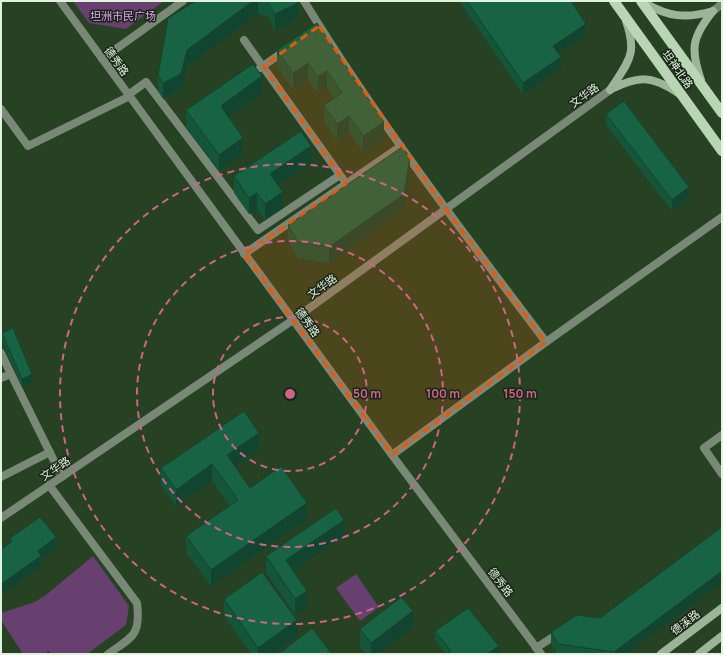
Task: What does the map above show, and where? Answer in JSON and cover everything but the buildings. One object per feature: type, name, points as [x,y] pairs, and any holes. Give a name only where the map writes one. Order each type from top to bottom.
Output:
[{"type":"main road","name":"坦神北路","points":[[614,1],[722,151]]},
{"type":"main road","name":"坦神北路","points":[[641,1],[722,113]]},
{"type":"main road","points":[[641,1],[654,8],[683,16],[697,16],[713,11]]},
{"type":"main road","points":[[703,87],[696,68],[694,47],[696,35],[702,24],[713,11]]},
{"type":"main road","points":[[610,90],[631,56],[632,48],[629,30],[624,15]]},
{"type":"main road","points":[[610,90],[632,80],[651,79],[668,86],[682,95]]},
{"type":"main road","name":"德溪路","points":[[661,654],[722,608]]},
{"type":"main road","points":[[699,654],[722,636]]},
{"type":"street","name":"德秀路","points":[[60,1],[392,455],[539,651]]},
{"type":"street","points":[[102,59],[183,1]]},
{"type":"street","points":[[304,1],[316,28],[446,209],[546,342]]},
{"type":"street","points":[[713,11],[722,4]]},
{"type":"street","points":[[244,40],[259,68],[346,184]]},
{"type":"street","points":[[259,68],[294,44]]},
{"type":"street","points":[[1,108],[28,146],[129,96],[146,82],[182,123],[258,230],[340,175]]},
{"type":"street","name":"文华路","points":[[1,518],[293,320],[610,90]]},
{"type":"street","points":[[244,254],[401,146]]},
{"type":"street","points":[[392,455],[546,342],[722,217]]},
{"type":"street","points":[[1,353],[62,477]]},
{"type":"street","points":[[1,378],[11,374]]},
{"type":"street","points":[[722,435],[704,448],[722,474]]},
{"type":"street","points":[[1,477],[50,452]]},
{"type":"street","points":[[49,485],[136,603],[138,621],[132,638],[108,654]]},
{"type":"street","points":[[539,651],[568,628]]},
{"type":"highlighted area","points":[[319,26],[446,209],[546,342],[392,455],[244,254],[346,184],[263,66]]},
{"type":"green space","name":"坦洲市民广场","points":[[73,1],[164,1],[126,29],[89,23]]},
{"type":"green space","points":[[93,556],[129,606],[126,625],[87,654],[51,654],[49,651],[44,654],[23,654],[1,620],[1,613],[35,602],[46,595]]},
{"type":"green space","points":[[356,574],[379,607],[360,621],[336,588]]}]
